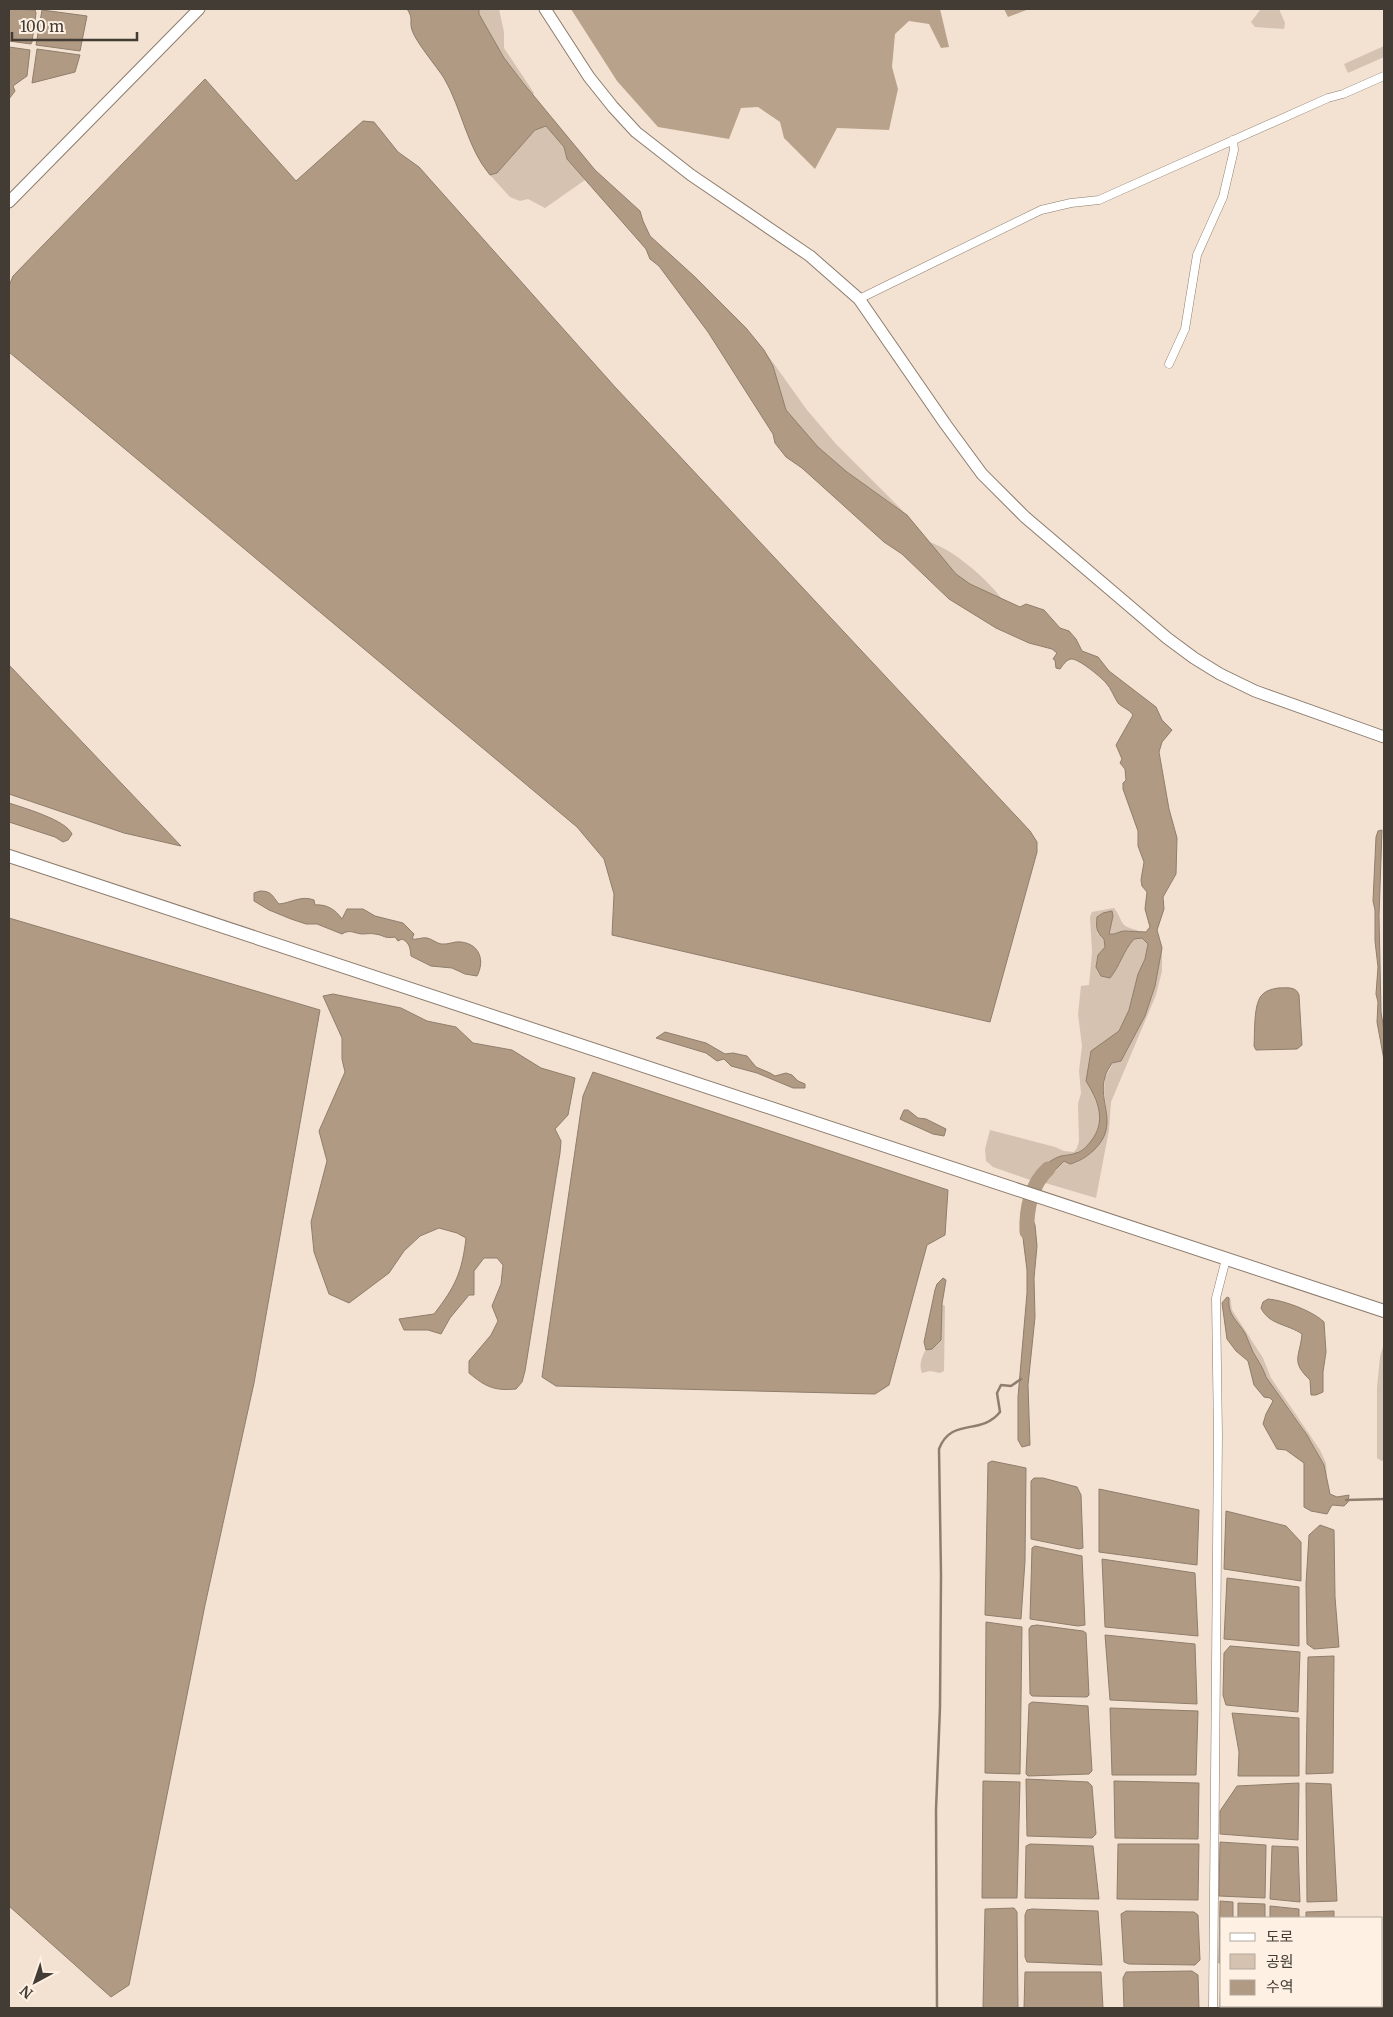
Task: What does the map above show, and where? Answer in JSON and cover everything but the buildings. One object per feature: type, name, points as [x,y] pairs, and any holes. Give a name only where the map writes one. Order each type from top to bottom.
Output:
[{"type":"main road","points":[[9,202],[198,9]]},
{"type":"main road","points":[[545,9],[589,77],[636,132],[691,175],[810,256],[858,298],[982,474],[1025,517],[1167,638],[1220,674],[1255,691],[1384,737]]},
{"type":"main road","points":[[9,856],[1384,1311]]},
{"type":"street","points":[[858,298],[1041,210],[1071,203],[1099,200],[1319,102],[1384,76]]},
{"type":"street","points":[[1169,364],[1185,329],[1198,255],[1223,197],[1234,150],[1234,140]]},
{"type":"street","points":[[1213,2008],[1218,1435],[1216,1318],[1218,1291],[1226,1258]]},
{"type":"green space","points":[[479,9],[499,9],[504,32],[504,48],[534,93],[533,95],[504,58],[479,14]]},
{"type":"green space","points":[[1261,9],[1279,9],[1285,23],[1284,29],[1255,27],[1251,22]]},
{"type":"green space","points":[[1384,46],[1384,57],[1348,73],[1344,64]]},
{"type":"green space","points":[[546,126],[564,147],[567,159],[585,180],[545,208],[528,199],[520,201],[510,197],[490,175],[497,173],[535,130]]},
{"type":"green space","points":[[764,350],[807,410],[836,444],[905,513],[847,472],[818,447],[786,410],[773,366]]},
{"type":"green space","points":[[929,542],[959,558],[988,583],[1002,599],[970,584],[956,574]]},
{"type":"green space","points":[[1114,908],[1124,925],[1137,930],[1138,933],[1124,931],[1115,935],[1108,934],[1113,917],[1097,933],[1104,939],[1105,947],[1098,955],[1101,976],[1110,978],[1134,939],[1142,938],[1148,944],[1129,1010],[1119,1031],[1091,1051],[1092,1090],[1100,1115],[1095,1134],[1086,1148],[1075,1154],[1058,1157],[1049,1162],[1033,1181],[993,1167],[986,1161],[985,1149],[990,1130],[1064,1151],[1074,1152],[1077,1148],[1079,1141],[1078,1104],[1081,1093],[1079,1071],[1082,1046],[1078,1014],[1081,986],[1089,985],[1092,952],[1090,917],[1092,912]]},
{"type":"green space","points":[[1162,948],[1162,971],[1156,995],[1111,1102],[1109,1130],[1096,1198],[1042,1182],[1064,1161],[1070,1164],[1077,1163],[1087,1156],[1107,1115],[1104,1090],[1105,1078],[1155,986]]},
{"type":"green space","points":[[1230,1297],[1232,1310],[1263,1358],[1271,1378],[1320,1450],[1326,1463],[1327,1477],[1309,1437],[1266,1377],[1245,1334],[1229,1312],[1228,1302]]},
{"type":"green space","points":[[942,1304],[945,1306],[944,1371],[940,1373],[930,1371],[922,1373],[921,1362],[925,1351],[932,1349],[941,1340]]},
{"type":"green space","points":[[1384,1343],[1384,1459],[1382,1461],[1377,1458],[1377,1388],[1380,1357]]},
{"type":"shaded area","points":[[571,9],[940,9],[949,47],[941,48],[929,24],[909,21],[895,34],[892,67],[898,89],[889,130],[837,128],[815,169],[784,138],[780,122],[758,107],[741,108],[729,139],[658,127],[617,81]]},
{"type":"shaded area","points":[[1004,9],[1029,9],[1008,17]]},
{"type":"water","points":[[9,9],[35,10],[31,44],[9,41]]},
{"type":"water","points":[[407,9],[479,9],[479,14],[504,58],[595,170],[640,211],[650,236],[695,277],[746,328],[764,350],[773,366],[786,410],[818,447],[847,472],[907,515],[956,574],[970,584],[1020,607],[1026,604],[1044,610],[1060,628],[1069,631],[1076,639],[1082,651],[1098,657],[1109,671],[1156,707],[1162,720],[1172,730],[1162,742],[1159,752],[1169,809],[1177,838],[1176,874],[1163,897],[1164,909],[1157,930],[1162,948],[1155,986],[1145,1016],[1121,1061],[1112,1063],[1106,1075],[1103,1086],[1107,1123],[1106,1132],[1101,1141],[1093,1151],[1079,1161],[1070,1164],[1064,1161],[1040,1185],[1033,1181],[1044,1166],[1061,1156],[1073,1154],[1085,1148],[1096,1133],[1099,1126],[1099,1111],[1086,1081],[1091,1051],[1119,1031],[1129,1010],[1148,944],[1142,938],[1134,939],[1110,978],[1101,976],[1096,967],[1098,955],[1105,947],[1104,939],[1097,929],[1097,917],[1112,911],[1113,916],[1109,934],[1125,931],[1146,932],[1150,927],[1145,909],[1147,892],[1142,886],[1141,880],[1144,862],[1138,846],[1138,831],[1123,789],[1123,783],[1126,780],[1125,769],[1120,763],[1122,759],[1116,745],[1133,715],[1118,703],[1103,680],[1084,665],[1071,659],[1060,669],[1056,668],[1055,660],[1053,659],[1057,653],[1052,649],[1029,643],[996,628],[949,599],[902,554],[884,542],[802,468],[786,457],[775,443],[773,434],[708,332],[659,266],[650,259],[646,249],[567,159],[564,147],[546,126],[535,130],[497,173],[490,175],[470,141],[456,102],[444,78],[414,35]]},
{"type":"water","points":[[42,10],[87,16],[80,51],[36,45]]},
{"type":"water","points":[[9,47],[30,50],[27,76],[13,86],[15,91],[9,99]]},
{"type":"water","points":[[37,49],[80,55],[75,72],[32,83]]},
{"type":"water","points":[[205,79],[296,181],[363,121],[374,122],[398,152],[419,167],[615,387],[1030,831],[1037,842],[1037,852],[990,1022],[612,935],[614,894],[604,859],[577,827],[9,352],[9,286],[13,276]]},
{"type":"water","points":[[9,665],[181,846],[124,833],[9,794]]},
{"type":"water","points":[[9,803],[53,819],[62,824],[72,834],[68,840],[63,842],[55,837],[9,822]]},
{"type":"water","points":[[1382,830],[1379,916],[1384,1060],[1377,1022],[1378,1002],[1376,994],[1378,967],[1373,901],[1376,837],[1378,831]]},
{"type":"water","points":[[260,891],[269,893],[279,904],[305,898],[314,900],[315,905],[323,905],[330,908],[342,919],[347,909],[363,909],[375,916],[403,923],[414,934],[412,939],[427,938],[441,944],[467,943],[477,950],[481,965],[477,976],[465,974],[452,968],[431,966],[411,956],[407,942],[402,939],[398,941],[395,937],[388,938],[378,934],[349,932],[342,934],[317,924],[306,924],[269,910],[254,901],[254,893]]},
{"type":"water","points":[[9,918],[320,1010],[254,1383],[205,1605],[129,1985],[111,1997],[9,1906]]},
{"type":"water","points":[[1278,988],[1293,989],[1298,992],[1302,1045],[1297,1049],[1256,1050],[1254,1046],[1256,1011],[1260,998],[1270,990]]},
{"type":"water","points":[[333,994],[401,1008],[427,1021],[456,1027],[473,1043],[512,1050],[541,1068],[575,1078],[568,1115],[555,1129],[561,1141],[560,1153],[525,1371],[522,1382],[516,1389],[496,1389],[480,1382],[469,1373],[469,1361],[491,1335],[498,1321],[492,1306],[501,1284],[503,1265],[497,1258],[484,1258],[474,1271],[474,1295],[469,1295],[450,1318],[441,1334],[428,1330],[404,1330],[399,1319],[434,1314],[447,1296],[460,1270],[466,1238],[457,1233],[439,1228],[420,1236],[404,1251],[389,1273],[349,1303],[329,1294],[314,1252],[311,1222],[327,1161],[319,1131],[345,1072],[342,1059],[342,1038],[323,996]]},
{"type":"water","points":[[665,1032],[706,1043],[725,1054],[733,1053],[747,1056],[756,1067],[775,1076],[786,1073],[792,1075],[798,1081],[805,1084],[805,1088],[793,1088],[757,1073],[731,1066],[724,1059],[717,1061],[706,1053],[656,1038]]},
{"type":"water","points":[[593,1072],[948,1190],[945,1235],[927,1245],[889,1385],[875,1394],[556,1386],[542,1377],[583,1096]]},
{"type":"water","points":[[904,1110],[908,1110],[918,1118],[926,1119],[946,1129],[944,1136],[933,1134],[900,1119]]},
{"type":"water","points":[[1024,1212],[1030,1213],[1035,1225],[1037,1246],[1034,1278],[1035,1317],[1028,1385],[1030,1445],[1022,1447],[1018,1440],[1018,1397],[1027,1293],[1027,1270],[1021,1222]]},
{"type":"water","points":[[943,1278],[946,1280],[942,1304],[941,1340],[932,1349],[926,1350],[924,1342],[935,1290],[937,1284]]},
{"type":"water","points":[[1227,1297],[1229,1298],[1231,1313],[1245,1333],[1266,1377],[1307,1435],[1324,1465],[1330,1494],[1337,1497],[1349,1495],[1348,1502],[1344,1506],[1332,1505],[1327,1514],[1311,1511],[1304,1507],[1304,1463],[1286,1450],[1277,1449],[1263,1424],[1273,1401],[1270,1398],[1264,1397],[1254,1385],[1248,1361],[1236,1351],[1227,1339],[1222,1303]]},
{"type":"water","points":[[1268,1299],[1282,1301],[1298,1307],[1324,1322],[1326,1352],[1323,1392],[1311,1395],[1310,1380],[1298,1363],[1302,1334],[1274,1321],[1264,1314],[1261,1308],[1263,1302]]},
{"type":"water","points":[[992,1461],[1026,1468],[1025,1561],[1021,1619],[985,1615],[988,1463]]},
{"type":"water","points":[[1034,1478],[1043,1478],[1077,1487],[1081,1495],[1083,1548],[1079,1549],[1031,1539],[1031,1481]]},
{"type":"water","points":[[1099,1489],[1199,1510],[1197,1565],[1099,1552]]},
{"type":"water","points":[[1226,1511],[1286,1526],[1301,1542],[1301,1581],[1224,1569]]},
{"type":"water","points":[[1320,1525],[1334,1530],[1335,1597],[1339,1647],[1314,1649],[1307,1644],[1306,1584],[1309,1535]]},
{"type":"water","points":[[1035,1546],[1082,1556],[1085,1625],[1078,1626],[1030,1619],[1032,1548]]},
{"type":"water","points":[[1102,1559],[1195,1573],[1198,1636],[1105,1627]]},
{"type":"water","points":[[1227,1578],[1299,1587],[1299,1646],[1224,1639]]},
{"type":"water","points":[[986,1622],[1022,1627],[1020,1774],[985,1773]]},
{"type":"water","points":[[1037,1625],[1086,1633],[1089,1695],[1087,1697],[1032,1696],[1030,1694],[1029,1629],[1031,1626]]},
{"type":"water","points":[[1105,1635],[1195,1644],[1197,1704],[1110,1700]]},
{"type":"water","points":[[1230,1646],[1300,1652],[1298,1712],[1226,1705],[1223,1695],[1224,1653]]},
{"type":"water","points":[[1334,1656],[1333,1773],[1306,1774],[1308,1657]]},
{"type":"water","points":[[1032,1702],[1088,1706],[1092,1771],[1089,1774],[1028,1776],[1026,1774],[1029,1704]]},
{"type":"water","points":[[1110,1708],[1198,1711],[1196,1775],[1112,1775]]},
{"type":"water","points":[[1232,1713],[1299,1718],[1299,1776],[1238,1776],[1239,1752]]},
{"type":"water","points":[[1026,1779],[1088,1782],[1092,1786],[1096,1834],[1092,1838],[1027,1836]]},
{"type":"water","points":[[983,1781],[1020,1782],[1017,1898],[982,1898]]},
{"type":"water","points":[[1114,1781],[1199,1783],[1198,1839],[1115,1838]]},
{"type":"water","points":[[1299,1783],[1298,1840],[1220,1834],[1220,1811],[1237,1786]]},
{"type":"water","points":[[1306,1783],[1331,1784],[1337,1901],[1307,1902]]},
{"type":"water","points":[[1220,1842],[1266,1845],[1265,1898],[1219,1896]]},
{"type":"water","points":[[1030,1844],[1093,1846],[1099,1899],[1025,1898],[1026,1846]]},
{"type":"water","points":[[1118,1844],[1199,1844],[1198,1900],[1117,1899]]},
{"type":"water","points":[[1272,1846],[1298,1847],[1300,1902],[1270,1899]]},
{"type":"water","points":[[1220,1901],[1233,1902],[1233,1917],[1220,1917],[1219,1963]]},
{"type":"water","points":[[1238,1903],[1265,1904],[1265,1917],[1238,1917]]},
{"type":"water","points":[[1270,1906],[1299,1909],[1299,1917],[1270,1917]]},
{"type":"water","points":[[1014,1908],[1017,1912],[1018,2008],[983,2008],[985,1909]]},
{"type":"water","points":[[1027,1910],[1098,1911],[1102,1965],[1027,1962],[1025,1957],[1025,1915]]},
{"type":"water","points":[[1126,1911],[1194,1912],[1198,1915],[1200,1960],[1195,1965],[1129,1964],[1124,1962],[1121,1914]]},
{"type":"water","points":[[1334,1911],[1334,1917],[1306,1917],[1306,1912]]},
{"type":"water","points":[[1192,1971],[1198,1975],[1199,2008],[1124,2008],[1123,1978],[1126,1972]]},
{"type":"water","points":[[1025,1972],[1101,1972],[1103,2008],[1024,2008]]},
{"type":"water","points":[[1220,2007],[1264,2007],[1264,2008]]},
{"type":"waterway","points":[[1027,1232],[1027,1215],[1031,1198],[1037,1182],[1048,1169]]},
{"type":"waterway","points":[[937,2008],[936,1810],[940,1707],[941,1575],[939,1449],[944,1439],[951,1433],[992,1419],[1000,1412],[997,1393],[1001,1385],[1011,1386],[1021,1379]]},
{"type":"waterway","points":[[1346,1500],[1384,1499]]}]
